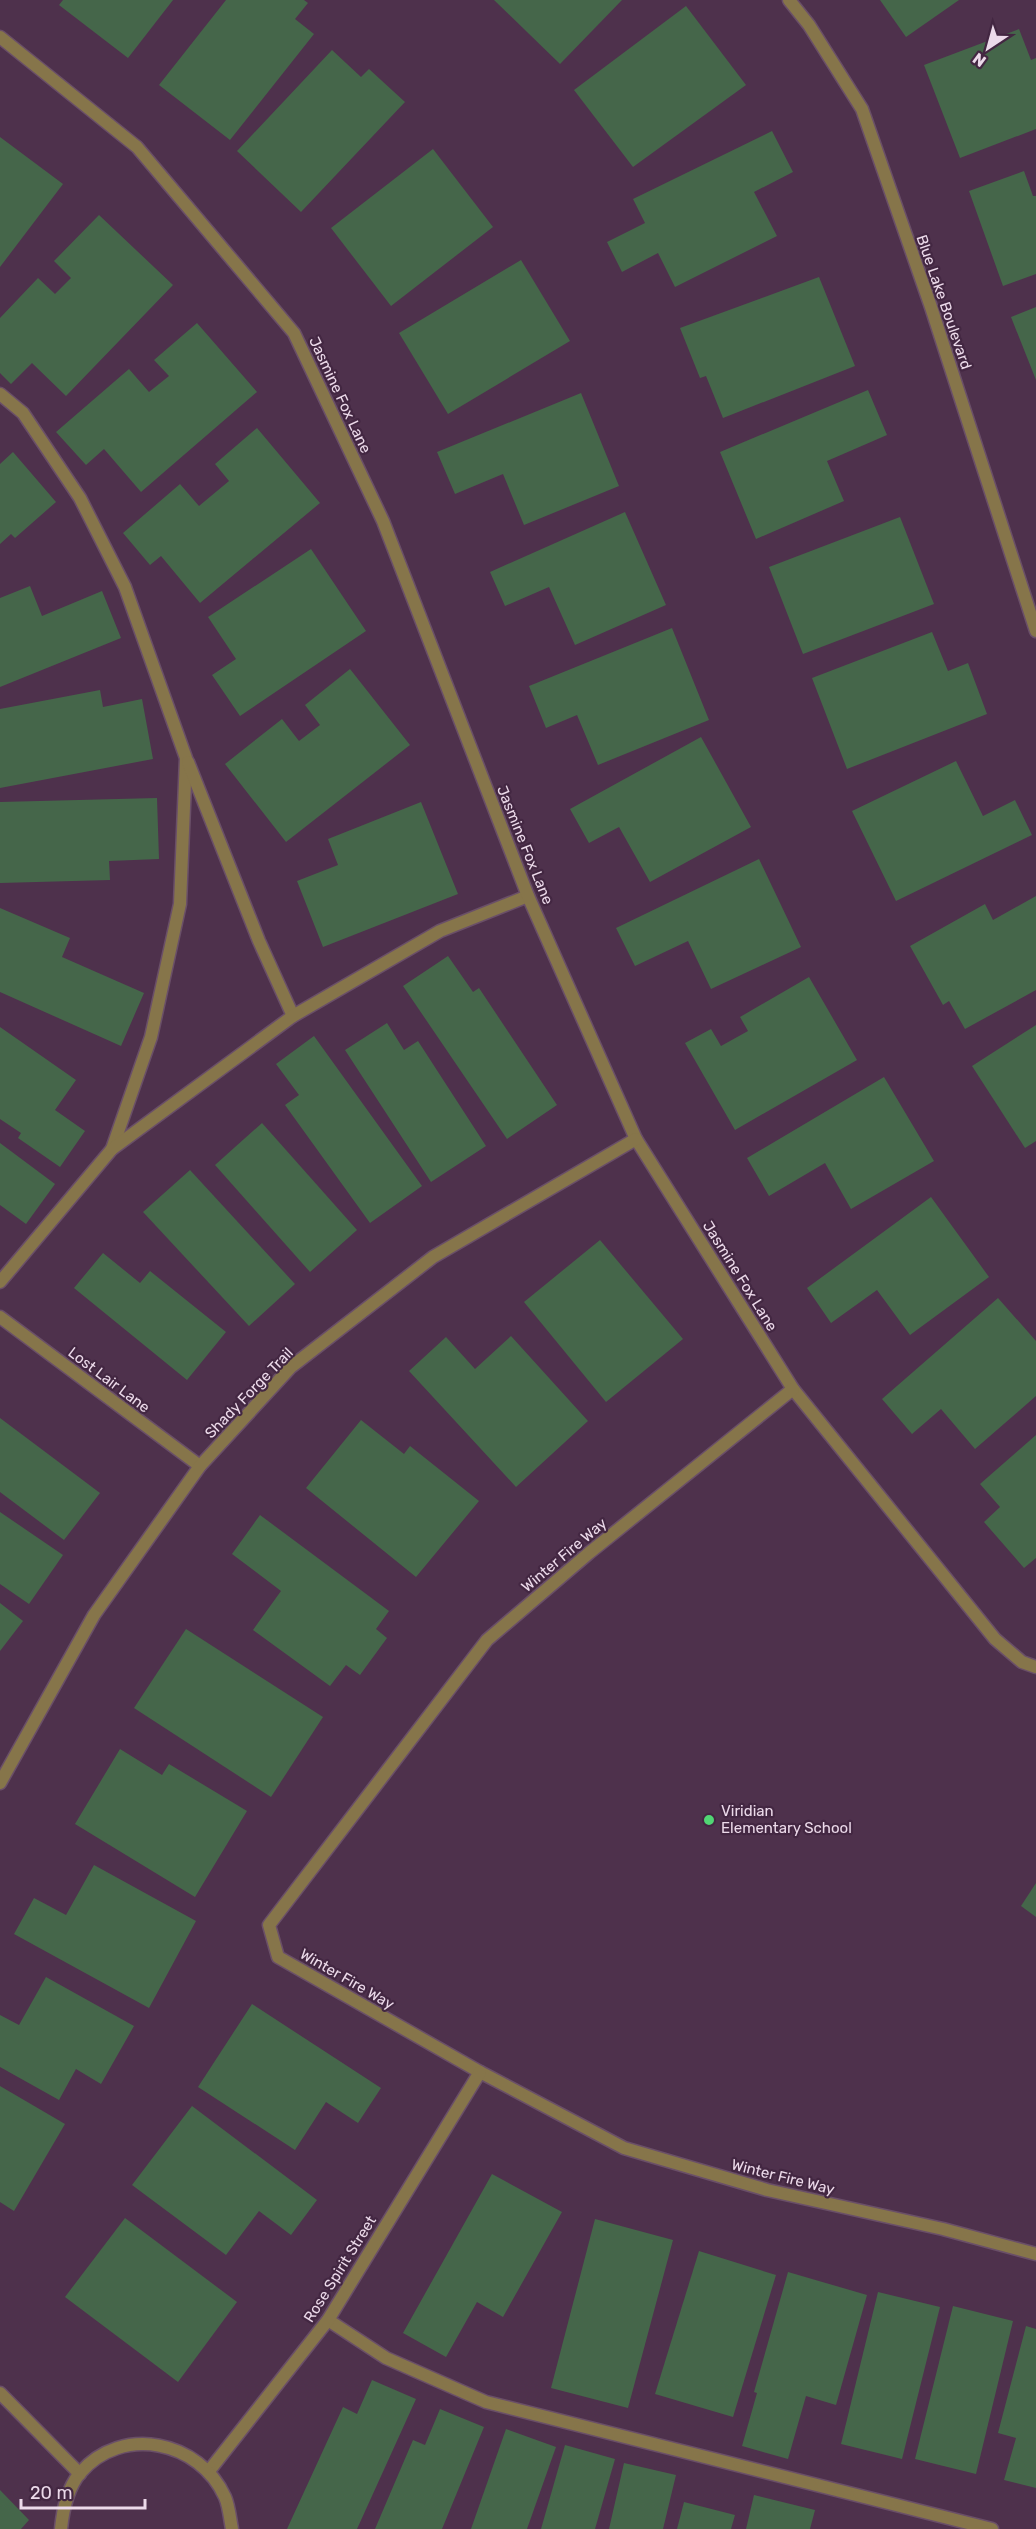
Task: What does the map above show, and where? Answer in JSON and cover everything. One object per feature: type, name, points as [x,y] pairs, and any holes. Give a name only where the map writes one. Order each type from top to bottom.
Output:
[{"type":"street","name":"Blue Lake Boulevard","points":[[789,0],[809,25],[862,109],[931,307],[1036,631]]},
{"type":"street","name":"Jasmine Fox Lane","points":[[0,37],[137,147],[294,333],[383,521],[528,896],[636,1139],[794,1389],[995,1639],[1022,1662],[1036,1667]]},
{"type":"street","points":[[0,394],[23,414],[85,508],[125,587],[186,758],[259,941],[293,1016]]},
{"type":"street","points":[[112,1149],[151,1037],[180,904],[186,758]]},
{"type":"street","points":[[0,1282],[112,1149],[293,1016],[440,932],[528,896]]},
{"type":"street","name":"Shady Forge Trail","points":[[0,1783],[94,1615],[200,1466],[291,1367],[433,1257],[636,1139]]},
{"type":"street","name":"Lost Lair Lane","points":[[0,1317],[200,1466]]},
{"type":"street","name":"Winter Fire Way","points":[[794,1389],[616,1531],[487,1640],[269,1925],[278,1956],[480,2072],[624,2148],[767,2190],[943,2229],[1036,2254]]},
{"type":"street","name":"Rose Spirit Street","points":[[209,2471],[328,2320],[480,2072]]},
{"type":"street","points":[[328,2320],[386,2358],[486,2402],[992,2529]]},
{"type":"street","points":[[0,2393],[80,2474]]},
{"type":"street","points":[[60,2529],[64,2502],[80,2474],[101,2455],[129,2444],[158,2444],[186,2453],[209,2471],[226,2499],[232,2529]]},
{"type":"building","points":[[63,0],[173,0],[128,58],[59,5]]},
{"type":"building","points":[[226,0],[304,0],[308,3],[295,19],[314,34],[230,140],[159,85]]},
{"type":"building","points":[[494,0],[622,0],[560,64]]},
{"type":"building","points":[[880,0],[959,0],[906,37]]},
{"type":"building","points":[[686,6],[746,85],[633,167],[574,90]]},
{"type":"building","points":[[1019,29],[1031,60],[1036,58],[1036,129],[960,158],[924,65]]},
{"type":"building","points":[[332,50],[361,77],[369,69],[405,102],[301,212],[237,151]]},
{"type":"building","points":[[772,131],[793,172],[754,192],[777,236],[675,287],[658,253],[622,272],[607,242],[645,223],[633,199]]},
{"type":"building","points":[[0,137],[63,184],[0,267]]},
{"type":"building","points":[[433,149],[493,227],[391,306],[331,228]]},
{"type":"building","points":[[1024,171],[1033,196],[1036,196],[1036,274],[1003,286],[969,191]]},
{"type":"building","points":[[99,215],[173,285],[66,396],[32,363],[11,384],[0,373],[0,318],[38,278],[55,294],[71,278],[54,261]]},
{"type":"building","points":[[521,260],[570,341],[448,414],[399,333]]},
{"type":"building","points":[[819,277],[855,366],[723,418],[706,376],[700,378],[680,328]]},
{"type":"building","points":[[1036,307],[1036,380],[1011,317]]},
{"type":"building","points":[[197,323],[257,392],[141,492],[104,449],[86,465],[56,432],[129,369],[149,392],[169,376],[154,360]]},
{"type":"building","points":[[868,390],[887,435],[827,461],[844,501],[756,539],[720,452]]},
{"type":"building","points":[[581,393],[619,486],[524,525],[503,474],[455,494],[437,452]]},
{"type":"building","points":[[257,428],[320,503],[200,603],[161,556],[150,565],[123,533],[180,484],[199,506],[229,481],[215,464]]},
{"type":"building","points":[[13,452],[56,502],[15,538],[11,534],[0,544],[0,464]]},
{"type":"building","points":[[625,512],[666,605],[575,645],[549,587],[505,606],[490,572]]},
{"type":"building","points":[[900,517],[934,604],[803,654],[769,567]]},
{"type":"building","points":[[311,549],[366,631],[240,716],[212,675],[236,659],[208,617]]},
{"type":"building","points":[[30,586],[42,616],[102,591],[121,638],[0,687],[0,598]]},
{"type":"building","points":[[672,628],[709,720],[598,765],[577,715],[546,728],[529,686]]},
{"type":"building","points":[[932,632],[948,671],[968,663],[987,714],[847,769],[812,678]]},
{"type":"building","points":[[350,669],[410,745],[286,842],[225,764],[282,719],[299,741],[320,725],[305,705]]},
{"type":"building","points":[[100,690],[103,707],[142,699],[153,759],[0,788],[0,709]]},
{"type":"building","points":[[701,737],[751,827],[650,882],[619,827],[589,843],[570,809]]},
{"type":"building","points":[[956,761],[983,816],[1015,800],[1032,835],[896,901],[852,811]]},
{"type":"building","points":[[157,798],[159,859],[109,861],[110,880],[0,883],[0,802]]},
{"type":"building","points":[[421,802],[458,894],[323,947],[297,881],[338,865],[328,839]]},
{"type":"building","points":[[759,859],[801,947],[711,989],[688,941],[635,966],[616,928]]},
{"type":"building","points":[[1036,896],[1036,990],[965,1029],[949,1001],[943,1005],[910,946],[985,904],[993,920]]},
{"type":"building","points":[[0,908],[70,938],[62,957],[144,993],[121,1046],[0,992]]},
{"type":"building","points":[[448,956],[473,992],[479,988],[557,1105],[507,1139],[403,986]]},
{"type":"building","points":[[809,977],[857,1060],[735,1130],[685,1043],[711,1029],[721,1046],[748,1031],[740,1017]]},
{"type":"building","points":[[387,1023],[404,1050],[418,1041],[486,1146],[431,1182],[345,1050]]},
{"type":"building","points":[[1036,1025],[1036,1141],[1025,1148],[972,1066]]},
{"type":"building","points":[[0,1027],[76,1080],[55,1110],[85,1131],[60,1167],[18,1138],[21,1133],[0,1119]]},
{"type":"building","points":[[314,1036],[422,1186],[370,1223],[285,1105],[299,1095],[276,1064]]},
{"type":"building","points":[[884,1077],[934,1161],[851,1209],[825,1163],[769,1196],[747,1158]]},
{"type":"building","points":[[262,1123],[357,1230],[310,1272],[215,1165]]},
{"type":"building","points":[[0,1143],[55,1184],[26,1224],[0,1205]]},
{"type":"building","points":[[190,1170],[295,1284],[249,1326],[143,1212]]},
{"type":"building","points":[[931,1197],[989,1277],[910,1335],[877,1290],[831,1323],[807,1288]]},
{"type":"building","points":[[600,1240],[683,1339],[606,1402],[524,1302]]},
{"type":"building","points":[[103,1253],[140,1283],[150,1271],[226,1332],[187,1380],[74,1288]]},
{"type":"building","points":[[998,1298],[1036,1341],[1036,1396],[975,1449],[941,1409],[912,1434],[882,1399]]},
{"type":"building","points":[[511,1336],[588,1421],[516,1487],[409,1371],[446,1337],[475,1369]]},
{"type":"building","points":[[0,1418],[100,1493],[64,1540],[0,1492]]},
{"type":"building","points":[[361,1420],[404,1454],[410,1446],[479,1501],[416,1577],[306,1488]]},
{"type":"building","points":[[1036,1435],[1036,1558],[1024,1568],[984,1522],[1000,1507],[980,1484]]},
{"type":"building","points":[[0,1512],[63,1555],[29,1604],[0,1584]]},
{"type":"building","points":[[260,1515],[389,1611],[376,1629],[387,1638],[360,1675],[346,1665],[330,1686],[253,1630],[281,1591],[232,1554]]},
{"type":"building","points":[[0,1603],[23,1621],[0,1651]]},
{"type":"building","points":[[186,1629],[323,1717],[271,1797],[134,1708]]},
{"type":"building","points":[[120,1749],[162,1775],[169,1764],[247,1811],[195,1897],[75,1824]]},
{"type":"building","points":[[94,1865],[196,1921],[149,2008],[14,1934],[34,1898],[66,1915]]},
{"type":"building","points":[[1036,1883],[1036,1917],[1021,1906]]},
{"type":"building","points":[[46,1977],[134,2026],[101,2084],[76,2069],[59,2100],[0,2067],[0,2015],[19,2025]]},
{"type":"building","points":[[252,2004],[381,2088],[358,2123],[326,2102],[295,2150],[198,2087]]},
{"type":"building","points":[[0,2086],[65,2124],[14,2211],[0,2202]]},
{"type":"building","points":[[192,2106],[317,2200],[291,2235],[259,2211],[226,2255],[132,2185]]},
{"type":"building","points":[[492,2174],[562,2212],[503,2317],[477,2302],[446,2357],[403,2333]]},
{"type":"building","points":[[125,2218],[237,2302],[178,2382],[65,2297]]},
{"type":"building","points":[[595,2219],[673,2240],[628,2408],[551,2388]]},
{"type":"building","points":[[699,2251],[776,2275],[733,2417],[655,2394]]},
{"type":"building","points":[[788,2272],[867,2295],[836,2405],[806,2396],[788,2459],[742,2446],[757,2393],[754,2392]]},
{"type":"building","points":[[878,2292],[940,2307],[902,2459],[841,2444]]},
{"type":"building","points":[[953,2306],[1013,2321],[976,2474],[915,2459]]},
{"type":"building","points":[[1026,2326],[1036,2329],[1036,2488],[1004,2480],[1016,2438],[998,2433]]},
{"type":"building","points":[[372,2380],[416,2399],[357,2529],[287,2529],[343,2407],[357,2414]]},
{"type":"building","points":[[440,2409],[484,2427],[442,2529],[375,2529],[413,2440],[425,2445]]},
{"type":"building","points":[[506,2429],[556,2447],[527,2529],[471,2529]]},
{"type":"building","points":[[565,2445],[615,2459],[595,2529],[541,2529]]},
{"type":"building","points":[[624,2463],[676,2475],[663,2529],[609,2529]]},
{"type":"building","points":[[0,2490],[29,2520],[21,2529],[0,2529]]},
{"type":"building","points":[[754,2495],[815,2510],[810,2529],[746,2529]]},
{"type":"building","points":[[684,2502],[735,2515],[731,2529],[677,2529]]},
{"type":"place","name":"Viridian Elementary School","points":[[709,1820]]}]
